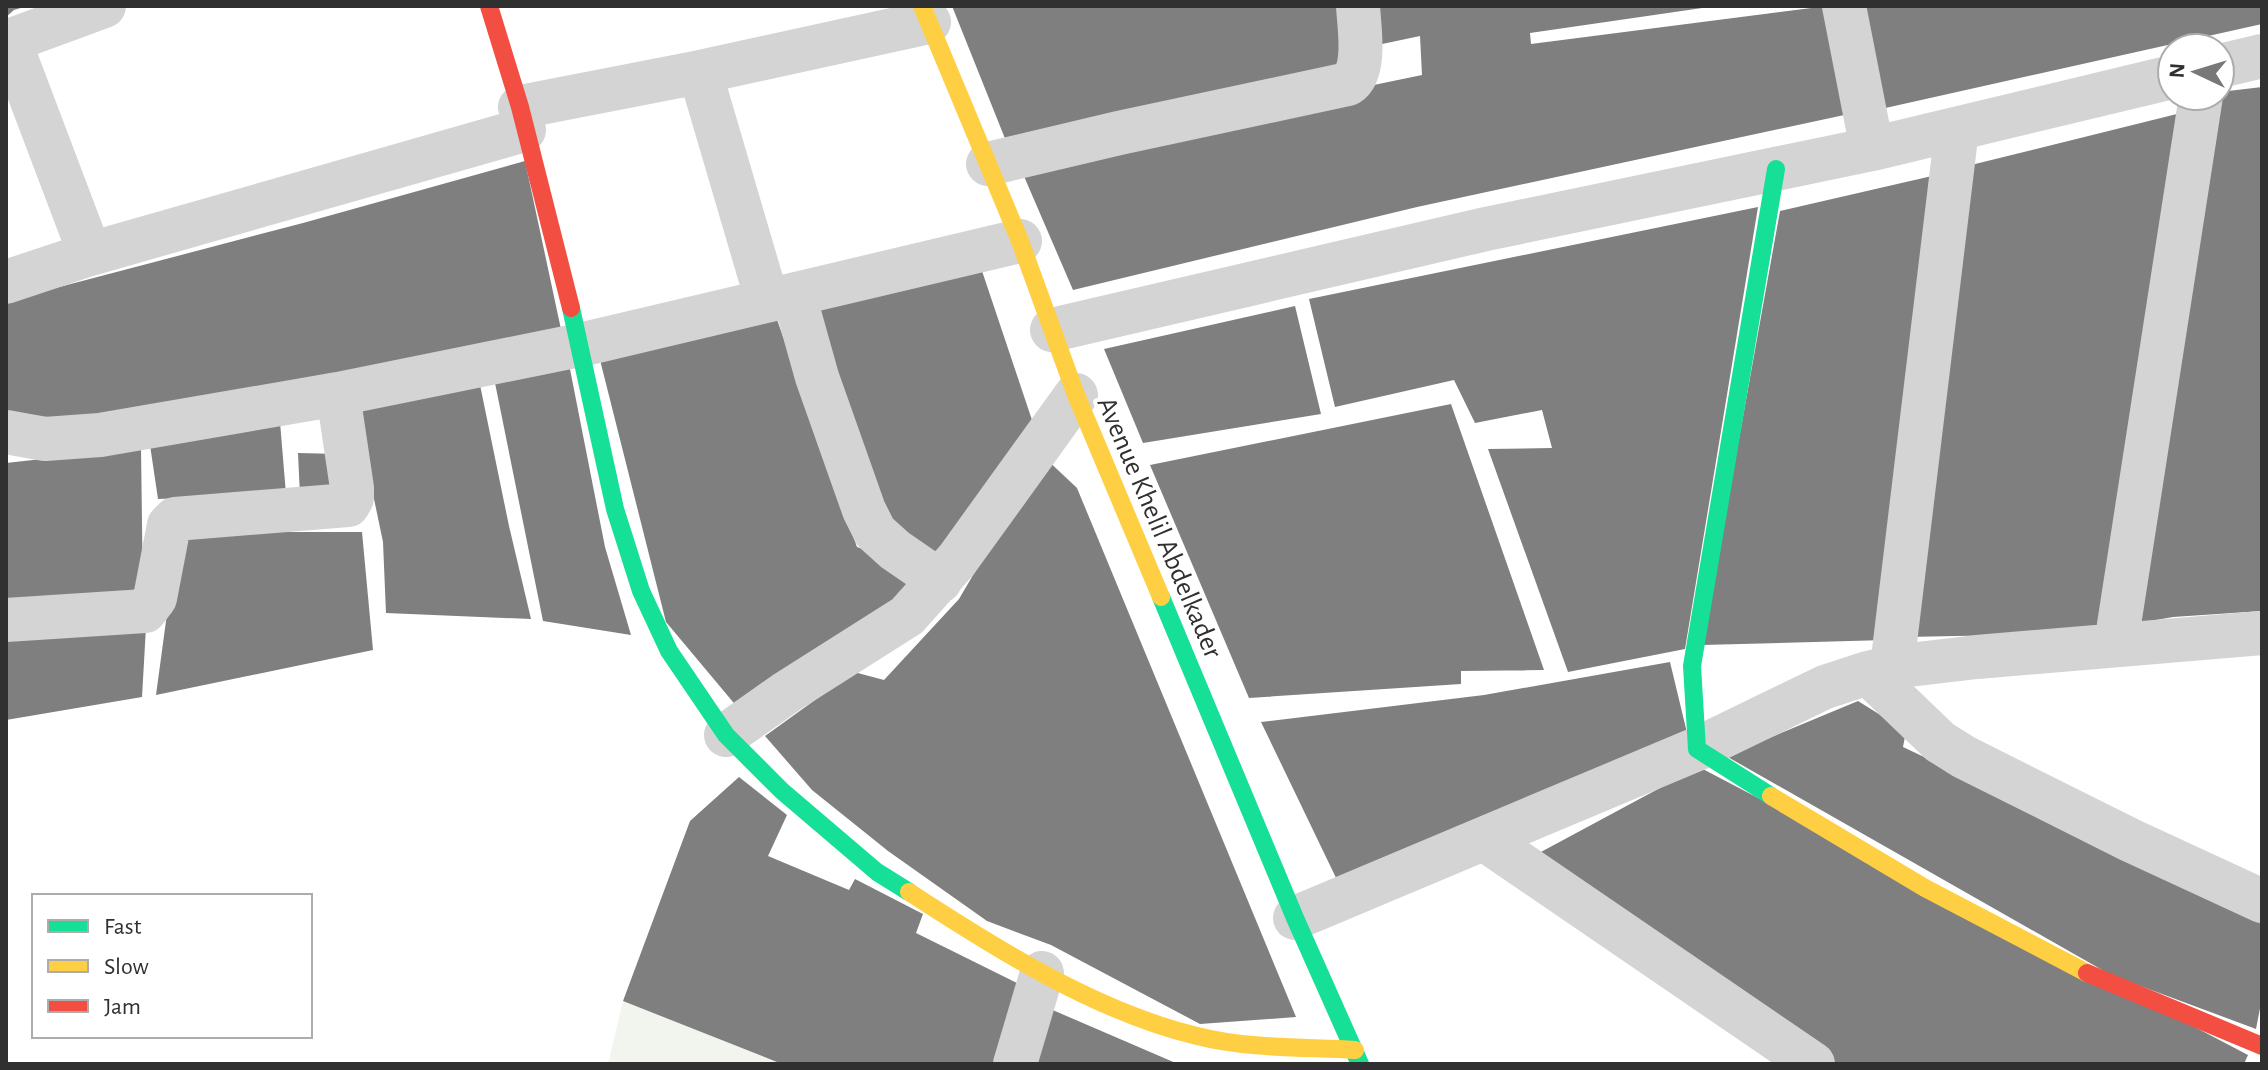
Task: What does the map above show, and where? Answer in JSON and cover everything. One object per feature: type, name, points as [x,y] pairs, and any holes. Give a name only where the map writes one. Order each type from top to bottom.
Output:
[{"type":"street","points":[[90,254],[8,41],[104,6]]},
{"type":"street","points":[[489,6],[522,118],[580,345],[615,509],[641,591],[669,651],[726,735],[782,791],[877,872],[972,933],[1042,973],[1152,1024],[1199,1037],[1358,1057]]},
{"type":"street","points":[[988,164],[1134,129],[1348,84],[1354,81],[1360,65],[1358,6]]},
{"type":"street","points":[[1844,6],[1872,149]]},
{"type":"street","points":[[6,282],[522,118],[926,14]]},
{"type":"street","name":"Avenue Khelil Abdelkader","points":[[926,14],[1020,241],[1076,395],[1295,918],[1358,1057]]},
{"type":"street","points":[[2236,62],[2262,56]]},
{"type":"street","points":[[700,72],[780,297],[822,390],[864,510],[875,532],[940,581]]},
{"type":"street","points":[[1052,330],[1486,229],[1872,149],[2156,81]]},
{"type":"street","points":[[2116,644],[2199,112]]},
{"type":"street","points":[[1957,129],[1880,670],[1940,742],[1964,757],[2130,840],[2262,901]]},
{"type":"street","points":[[1697,749],[1692,666],[1694,643],[1776,169]]},
{"type":"street","points":[[6,432],[45,439],[100,435],[338,394],[580,345],[1020,241]]},
{"type":"street","points":[[6,620],[145,611],[155,598],[169,525],[175,519],[348,505],[352,488],[338,394]]},
{"type":"street","points":[[726,735],[787,692],[907,616],[976,536],[1076,395]]},
{"type":"street","points":[[1295,918],[1697,749],[1825,687],[1880,670],[2116,644],[2262,633]]},
{"type":"street","points":[[1697,749],[1813,821],[2008,934],[2129,992],[2262,1046]]},
{"type":"street","points":[[1484,839],[1813,1064]]},
{"type":"street","points":[[1015,1064],[1042,973]]},
{"type":"shaded area","points":[[623,1001],[782,1064],[608,1064]]},
{"type":"building","points":[[6,6],[24,6],[24,7],[6,17]]},
{"type":"building","points":[[952,6],[1349,6],[1346,77],[1008,146]]},
{"type":"building","points":[[1366,6],[1716,6],[1530,33],[1531,44],[1827,6],[1849,114],[1417,207],[1073,290],[1020,167],[1175,126],[1422,75],[1420,36],[1368,47]]},
{"type":"building","points":[[1854,6],[2262,6],[2262,24],[2226,32],[2156,32],[2156,48],[1872,111]]},
{"type":"building","points":[[2262,87],[2262,611],[2173,617],[2128,625],[2217,112],[2236,112],[2236,90]]},
{"type":"building","points":[[2189,112],[2112,633],[1904,637],[1967,166]]},
{"type":"building","points":[[525,161],[562,334],[30,427],[6,419],[6,301]]},
{"type":"building","points":[[1945,173],[1886,640],[1702,645],[1780,211]]},
{"type":"building","points":[[1758,207],[1685,649],[1568,672],[1488,449],[1552,448],[1542,410],[1475,423],[1454,380],[1335,407],[1309,299]]},
{"type":"building","points":[[980,265],[1035,429],[950,559],[883,535],[810,310]]},
{"type":"building","points":[[1295,306],[1321,414],[1143,443],[1104,349]]},
{"type":"building","points":[[774,311],[857,547],[915,567],[921,588],[738,708],[666,622],[599,356]]},
{"type":"building","points":[[568,359],[605,547],[631,635],[543,621],[494,378]]},
{"type":"building","points":[[479,380],[531,619],[386,613],[383,542],[354,403]]},
{"type":"building","points":[[1451,404],[1544,670],[1461,671],[1461,684],[1249,698],[1150,465]]},
{"type":"building","points":[[280,422],[286,494],[158,499],[150,445]]},
{"type":"building","points":[[141,448],[143,597],[6,606],[6,463]]},
{"type":"building","points":[[298,453],[338,454],[339,493],[300,496]]},
{"type":"building","points":[[1043,456],[1077,488],[1296,1017],[1200,1024],[1051,945],[987,921],[888,851],[812,790],[765,736],[854,672],[884,680],[959,599]]},
{"type":"building","points":[[178,532],[362,532],[373,650],[156,695]]},
{"type":"building","points":[[146,627],[142,697],[6,720],[6,634]]},
{"type":"building","points":[[1670,662],[1688,737],[1339,884],[1261,722],[1484,695]]},
{"type":"building","points":[[1858,701],[1906,731],[1903,747],[2211,893],[2262,924],[2262,998],[2256,1029],[2111,975],[1726,756]]},
{"type":"building","points":[[1699,767],[2248,1055],[2244,1064],[1830,1064],[1526,860]]},
{"type":"building","points":[[739,777],[787,815],[768,856],[849,890],[855,879],[923,914],[916,933],[1019,984],[994,1064],[782,1064],[623,1001],[690,821]]},
{"type":"building","points":[[1048,1008],[1178,1064],[1030,1064]]},
{"type":"traffic: fast","points":[[1771,796],[1697,749],[1692,666],[1776,169]]},
{"type":"traffic: fast","points":[[571,308],[615,509],[641,591],[669,651],[726,735],[782,791],[877,872],[909,892]]},
{"type":"traffic: fast","points":[[1161,597],[1295,918],[1360,1064]]},
{"type":"traffic: slow","points":[[922,6],[1020,241],[1076,395],[1161,597]]},
{"type":"traffic: slow","points":[[1771,796],[1925,888],[2087,973]]},
{"type":"traffic: slow","points":[[909,892],[1047,976],[1084,995],[1159,1025],[1236,1043],[1355,1050]]},
{"type":"traffic: jam","points":[[489,6],[520,107],[571,308]]},
{"type":"traffic: jam","points":[[2087,973],[2262,1046]]}]
